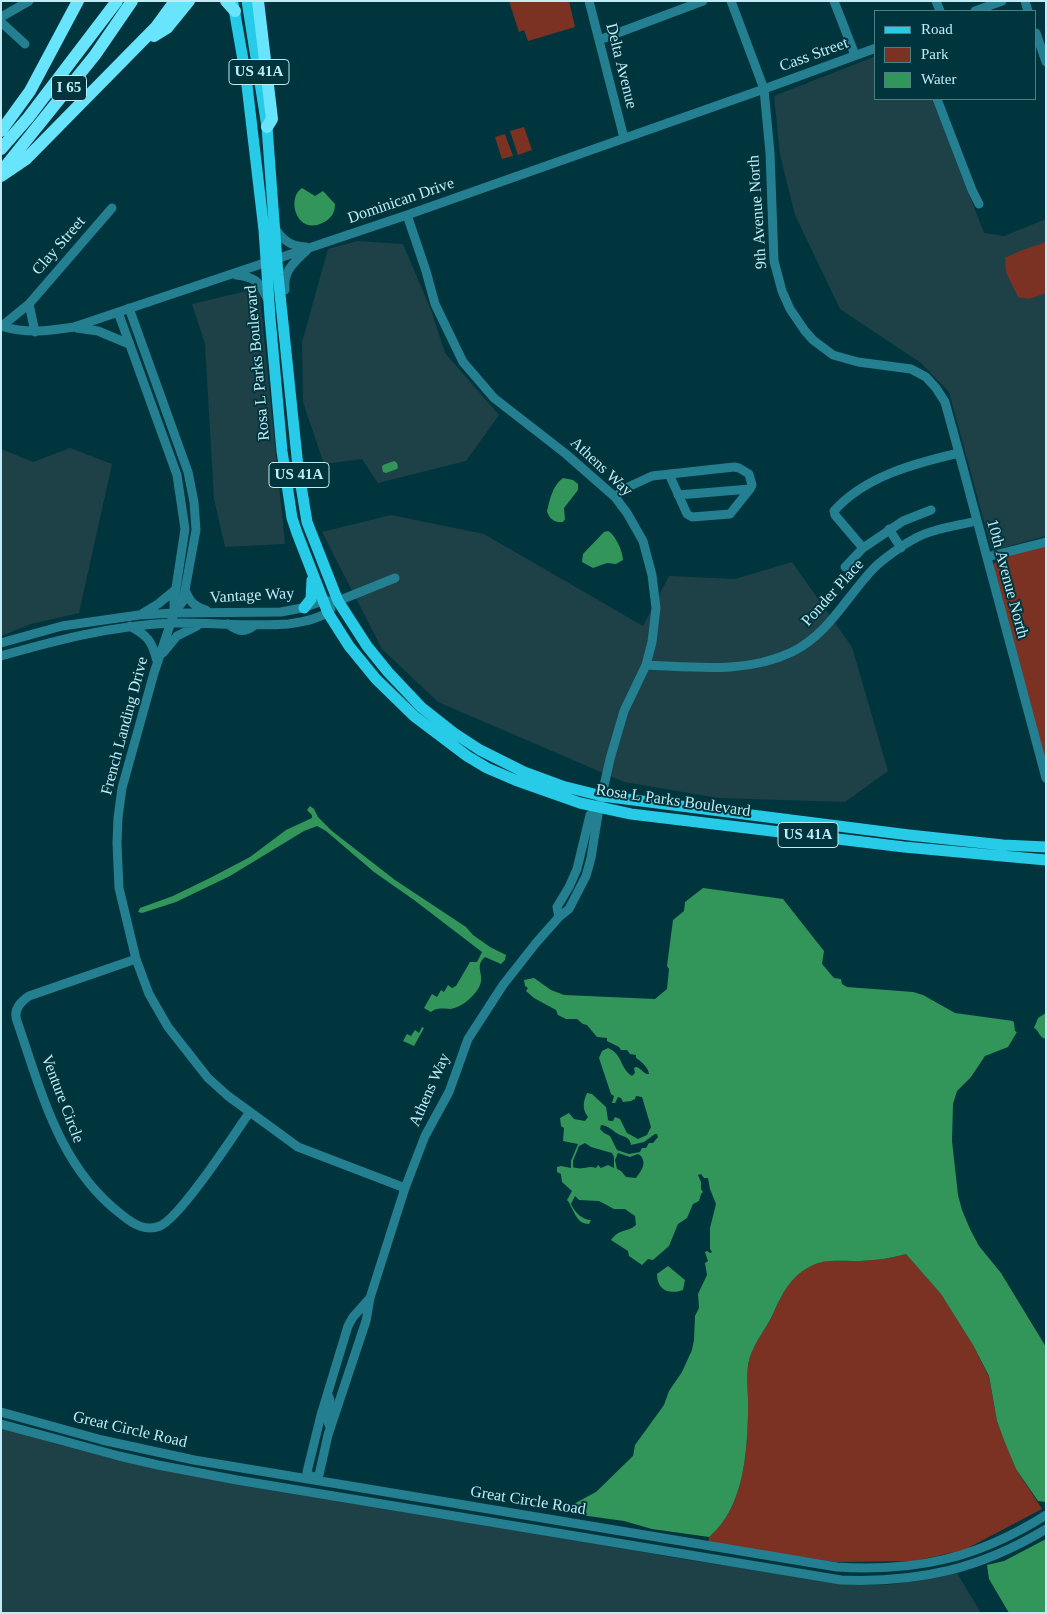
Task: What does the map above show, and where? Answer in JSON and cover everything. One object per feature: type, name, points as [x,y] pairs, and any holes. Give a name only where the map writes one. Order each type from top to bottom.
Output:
[{"type":"highway","points":[[1,131],[30,91],[78,1]]},
{"type":"highway","name":"I 65","points":[[1,148],[28,118],[117,1]]},
{"type":"highway","name":"I 65","points":[[1,174],[95,55],[132,1]]},
{"type":"highway","points":[[1,174],[26,159],[156,28],[175,1]]},
{"type":"highway","points":[[134,50],[167,28],[189,1]]},
{"type":"highway","points":[[258,1],[272,119],[268,127]]},
{"type":"main road","name":"Rosa L Parks Boulevard","points":[[247,1],[268,127],[275,228],[269,300],[282,451],[292,518],[328,613],[349,646],[376,678],[405,709],[446,742],[494,772],[558,796],[599,808],[631,814],[904,847],[1046,860]]},
{"type":"main road","name":"Rosa L Parks Boulevard","points":[[231,4],[247,86],[264,230],[283,328],[298,467],[307,522],[338,601],[367,646],[388,672],[418,703],[454,733],[480,750],[524,772],[562,786],[602,796],[909,835],[1003,845],[1046,847]]},
{"type":"main road","points":[[277,398],[285,407],[288,434],[298,467]]},
{"type":"main road","points":[[304,608],[312,597],[313,588],[310,569]]},
{"type":"street","points":[[1,17],[29,1]]},
{"type":"street","name":"Delta Avenue","points":[[590,1],[624,138]]},
{"type":"street","points":[[599,40],[703,1]]},
{"type":"street","name":"9th Avenue North","points":[[731,1],[764,89],[770,153],[774,261],[782,291],[790,309],[805,331],[833,355],[858,362],[910,369],[926,377],[936,388]]},
{"type":"street","points":[[834,1],[855,55]]},
{"type":"street","points":[[978,10],[1002,1]]},
{"type":"street","points":[[1,22],[25,44]]},
{"type":"street","points":[[1037,36],[1046,62]]},
{"type":"street","name":"Cass Street","points":[[764,89],[874,49]]},
{"type":"street","name":"Dominican Drive","points":[[1,326],[18,331],[35,332],[74,327],[407,215],[764,89]]},
{"type":"street","points":[[937,100],[979,204]]},
{"type":"street","name":"Clay Street","points":[[1,326],[29,304],[112,208]]},
{"type":"street","name":"Athens Way","points":[[311,1479],[319,1475],[330,1428],[366,1321],[370,1298],[405,1188],[425,1136],[449,1092],[468,1039],[503,985],[536,943],[559,917],[569,909],[586,876],[610,759],[624,711],[646,665],[652,642],[656,608],[652,575],[643,541],[627,513],[615,497],[566,454],[494,398],[464,362],[435,304],[407,215]]},
{"type":"street","points":[[275,228],[281,238],[288,244],[309,248]]},
{"type":"street","points":[[283,328],[287,319],[284,282],[287,270],[309,248]]},
{"type":"street","points":[[233,275],[246,276],[256,280],[269,300]]},
{"type":"street","points":[[29,304],[35,332]]},
{"type":"street","name":"French Landing Drive","points":[[129,308],[179,446],[194,502],[196,530],[183,601],[174,613],[170,623],[122,788],[117,843],[119,888],[136,959],[149,994],[168,1027],[208,1078],[249,1113],[298,1147],[405,1188]]},
{"type":"street","name":"French Landing Drive","points":[[118,312],[178,475],[185,529],[175,590],[174,613]]},
{"type":"street","points":[[74,327],[98,331],[129,344]]},
{"type":"street","points":[[144,385],[155,381]]},
{"type":"street","name":"10th Avenue North","points":[[936,388],[947,410],[1046,778]]},
{"type":"street","points":[[862,548],[835,516],[834,511],[838,507],[870,484],[900,470],[959,453]]},
{"type":"street","points":[[615,497],[638,481],[652,476],[669,474],[734,467],[749,474],[752,485],[730,514],[692,517],[687,514],[669,474]]},
{"type":"street","points":[[678,496],[750,489]]},
{"type":"street","points":[[845,567],[862,548],[889,529],[903,520],[931,510]]},
{"type":"street","name":"Ponder Place","points":[[646,665],[719,668],[756,664],[792,652],[821,632],[876,567],[914,538],[976,521]]},
{"type":"street","points":[[185,529],[196,530]]},
{"type":"street","points":[[889,529],[901,548]]},
{"type":"street","points":[[987,558],[1046,542]]},
{"type":"street","points":[[328,613],[338,601],[395,578]]},
{"type":"street","points":[[138,615],[151,609],[175,590]]},
{"type":"street","points":[[185,591],[189,601],[199,608],[219,613]]},
{"type":"street","name":"Vantage Way","points":[[1,643],[62,626],[138,615],[281,612],[304,608],[323,601],[338,601]]},
{"type":"street","name":"Vantage Way","points":[[1,656],[86,633],[130,626],[170,623],[288,624],[328,613]]},
{"type":"street","points":[[158,661],[177,636],[202,624]]},
{"type":"street","points":[[130,626],[150,640],[158,661]]},
{"type":"street","name":"Venture Circle","points":[[136,959],[30,996],[21,1002],[16,1012],[17,1022],[58,1136],[84,1178],[99,1196],[134,1224],[147,1228],[160,1226],[172,1217],[187,1199],[249,1113]]},
{"type":"street","name":"Athens Way","points":[[308,1492],[311,1479],[307,1472],[348,1326],[353,1317],[370,1298]]},
{"type":"street","points":[[328,1394],[331,1401],[327,1417],[330,1428]]},
{"type":"street","name":"Great Circle Road","points":[[1,1412],[87,1436],[164,1454],[625,1533],[837,1567],[880,1569],[921,1565],[956,1558],[1005,1538],[1046,1515]]},
{"type":"street","name":"Great Circle Road","points":[[1,1424],[83,1447],[158,1465],[308,1492],[828,1578],[866,1581],[940,1574],[976,1563],[1014,1547],[1046,1530]]},
{"type":"street","points":[[625,1533],[638,1540],[662,1545],[669,1552]]},
{"type":"shaded area","points":[[874,57],[874,100],[932,100],[984,233],[1004,236],[1046,219],[1046,536],[992,551],[949,392],[921,363],[840,309],[795,215],[780,155],[774,96]]},
{"type":"shaded area","points":[[357,241],[403,244],[431,310],[445,353],[499,415],[466,461],[378,483],[362,459],[324,464],[303,402],[302,342],[328,249]]},
{"type":"shaded area","points":[[259,288],[285,544],[225,547],[214,499],[205,344],[192,304]]},
{"type":"shaded area","points":[[70,448],[112,464],[79,613],[31,624],[1,636],[1,449],[33,462]]},
{"type":"shaded area","points":[[391,515],[484,534],[643,626],[669,576],[735,579],[792,562],[852,647],[888,771],[845,802],[718,798],[624,782],[438,702],[382,649],[322,532]]},
{"type":"shaded area","points":[[1,1427],[56,1444],[135,1464],[683,1559],[813,1579],[847,1584],[885,1585],[957,1573],[981,1613],[1,1613]]},
{"type":"green space","points":[[509,1],[569,1],[575,27],[528,41],[524,30],[519,32]]},
{"type":"green space","points":[[524,127],[532,150],[518,155],[510,131]]},
{"type":"green space","points":[[505,134],[513,156],[502,159],[495,137]]},
{"type":"green space","points":[[1046,242],[1046,293],[1029,299],[1018,297],[1006,272],[1005,258]]},
{"type":"green space","points":[[1046,545],[1046,770],[993,565],[999,558]]},
{"type":"green space","points":[[906,1254],[941,1294],[973,1345],[989,1377],[997,1421],[1016,1469],[1042,1509],[964,1550],[914,1561],[836,1562],[708,1543],[709,1537],[729,1512],[741,1480],[746,1447],[747,1371],[750,1358],[755,1345],[791,1281],[802,1270],[819,1262],[873,1260]]},
{"type":"water","points":[[302,188],[315,196],[323,191],[335,204],[334,212],[326,221],[316,225],[308,225],[297,215],[295,200],[297,193]]},
{"type":"water","points":[[394,461],[397,463],[397,469],[386,473],[383,472],[383,465]]},
{"type":"water","points":[[563,478],[573,480],[578,484],[578,490],[564,508],[565,519],[563,522],[560,522],[551,518],[547,511],[554,489]]},
{"type":"water","points":[[608,531],[618,544],[623,560],[616,564],[607,563],[593,568],[582,562],[583,554],[604,532]]},
{"type":"water","points":[[310,806],[332,831],[395,880],[466,927],[473,935],[490,947],[506,955],[505,960],[501,964],[485,957],[481,961],[480,986],[467,1001],[450,1009],[438,1009],[431,1012],[424,1008],[432,994],[437,997],[441,990],[444,992],[448,985],[452,988],[456,986],[470,962],[477,962],[482,952],[374,872],[326,831],[317,826],[304,831],[230,876],[176,902],[142,913],[138,912],[140,908],[173,896],[250,857],[286,830],[312,818],[312,815],[307,810]]},
{"type":"water","points":[[703,888],[783,899],[824,951],[822,964],[834,978],[841,979],[842,984],[847,987],[913,992],[923,995],[955,1013],[1013,1021],[1015,1031],[1017,1032],[1008,1047],[985,1056],[971,1077],[957,1091],[953,1104],[952,1141],[958,1195],[970,1229],[979,1246],[1001,1273],[1046,1347],[1046,1502],[1038,1501],[1016,1469],[997,1421],[989,1376],[973,1345],[941,1294],[906,1254],[873,1260],[831,1261],[814,1264],[802,1271],[791,1282],[779,1300],[750,1358],[747,1371],[746,1447],[741,1480],[729,1512],[709,1537],[652,1529],[624,1521],[574,1514],[568,1507],[596,1492],[633,1456],[635,1445],[664,1405],[669,1391],[682,1372],[692,1350],[695,1316],[699,1308],[698,1294],[707,1275],[705,1263],[708,1261],[705,1252],[712,1252],[710,1249],[710,1228],[716,1204],[708,1178],[704,1178],[701,1174],[698,1175],[703,1192],[699,1201],[693,1204],[687,1218],[678,1224],[669,1246],[653,1260],[648,1259],[642,1265],[629,1256],[628,1251],[611,1240],[620,1232],[636,1225],[635,1216],[625,1209],[614,1209],[599,1201],[579,1200],[575,1196],[571,1204],[575,1210],[582,1217],[591,1220],[589,1224],[578,1219],[567,1200],[572,1191],[562,1182],[561,1174],[557,1172],[557,1167],[571,1168],[571,1161],[578,1144],[563,1141],[564,1128],[561,1126],[560,1118],[569,1113],[574,1119],[585,1121],[588,1117],[584,1105],[587,1093],[592,1094],[606,1107],[608,1120],[613,1121],[615,1117],[620,1119],[627,1133],[638,1139],[647,1135],[651,1127],[642,1097],[636,1096],[631,1101],[623,1102],[618,1097],[615,1103],[612,1103],[614,1096],[611,1094],[599,1058],[602,1051],[608,1048],[616,1054],[625,1070],[632,1076],[635,1073],[634,1068],[636,1067],[649,1074],[644,1065],[636,1058],[636,1055],[630,1054],[627,1050],[621,1050],[607,1041],[607,1038],[597,1037],[587,1025],[577,1019],[566,1019],[558,1015],[556,1010],[534,998],[526,991],[528,988],[525,986],[524,980],[534,978],[551,990],[564,995],[655,999],[667,989],[669,969],[667,966],[673,920],[684,911],[685,902]],"holes":[[[601,1125],[607,1126],[627,1138],[631,1145],[644,1142],[655,1134],[658,1137],[653,1143],[649,1143],[646,1148],[642,1148],[640,1152],[629,1154],[617,1150],[610,1136],[600,1129]],[[585,1143],[591,1147],[612,1153],[614,1168],[608,1165],[601,1168],[598,1165],[596,1168],[573,1167],[573,1161],[579,1146]],[[618,1153],[630,1157],[638,1154],[643,1159],[643,1165],[636,1178],[626,1177],[617,1169],[615,1160]]]},
{"type":"water","points":[[1046,1013],[1046,1039],[1034,1028],[1038,1018]]},
{"type":"water","points":[[422,1027],[424,1028],[414,1046],[403,1041],[407,1034],[411,1036],[415,1030],[419,1033]]},
{"type":"water","points":[[668,1266],[685,1280],[683,1290],[673,1292],[665,1290],[659,1284],[657,1274]]},
{"type":"water","points":[[1046,1539],[1046,1613],[1009,1613],[989,1579],[987,1565],[1004,1561]]}]
